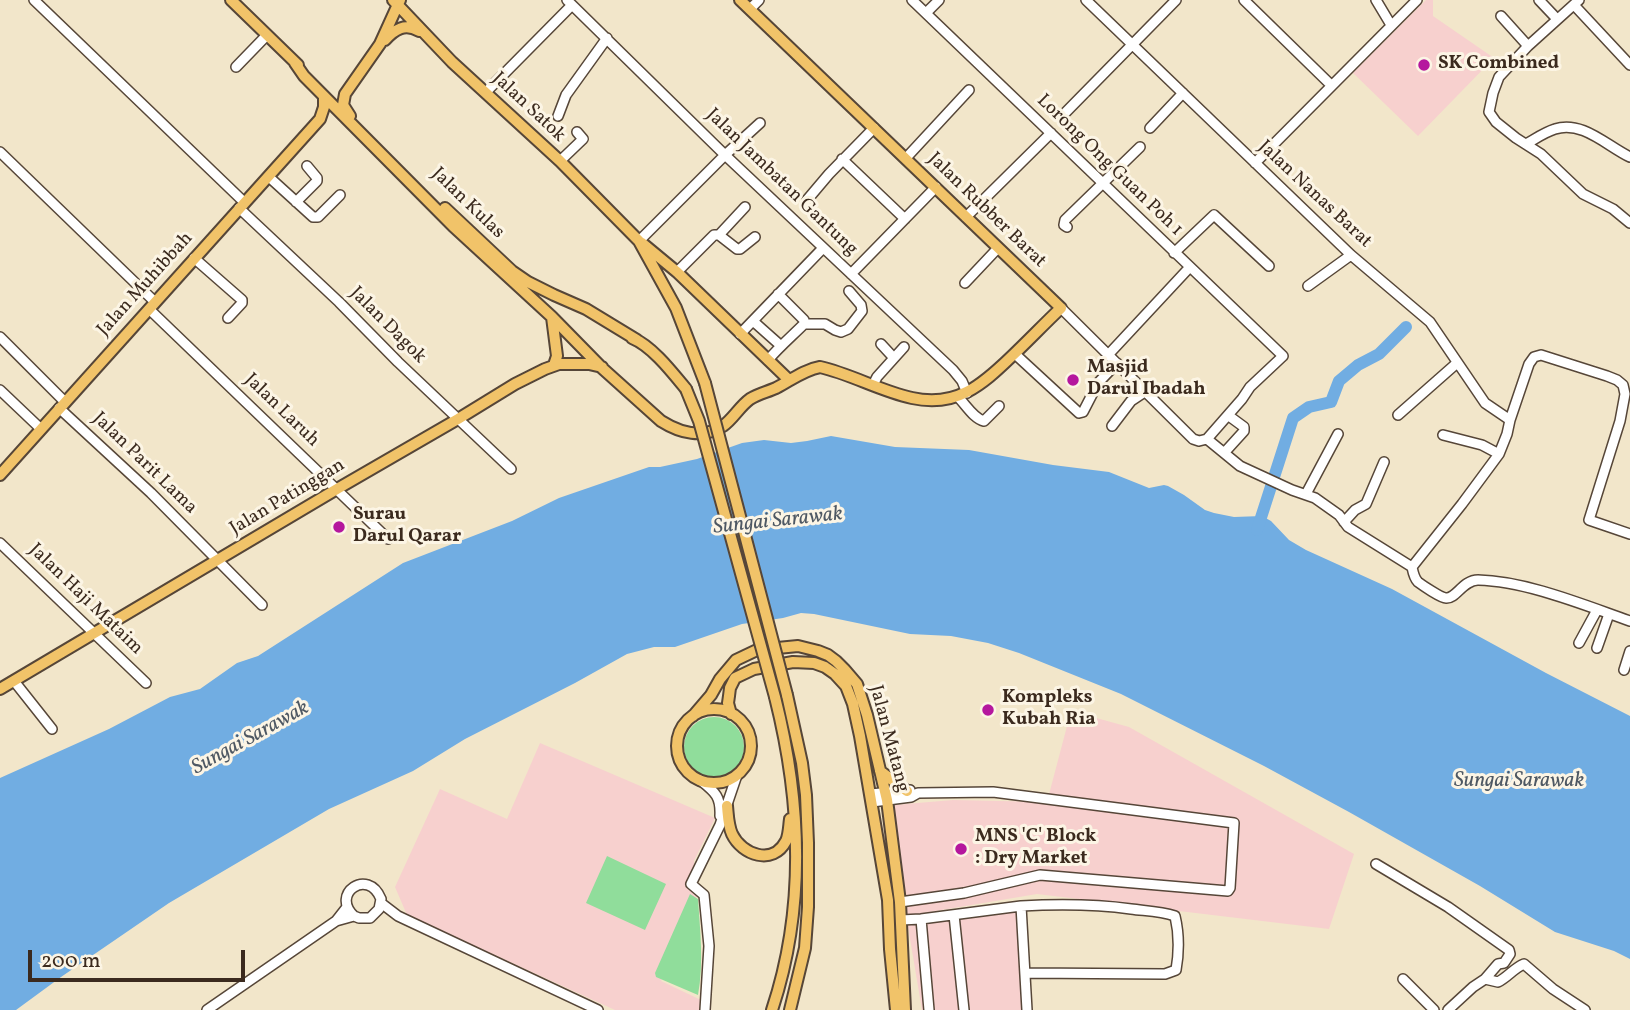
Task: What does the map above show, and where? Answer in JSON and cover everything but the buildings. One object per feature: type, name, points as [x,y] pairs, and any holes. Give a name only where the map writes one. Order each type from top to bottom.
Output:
[{"type":"main road","name":"Jalan Kulas","points":[[231,0],[453,226],[552,317],[602,368],[672,428],[683,432],[710,432],[723,426],[748,400],[820,367],[900,395],[925,400],[944,400],[962,395]]},
{"type":"main road","points":[[408,16],[409,0]]},
{"type":"main road","name":"Jalan Rubber Barat","points":[[740,0],[1061,308]]},
{"type":"main road","points":[[380,44],[396,2]]},
{"type":"main road","name":"Jalan Satok","points":[[396,2],[452,62],[560,161],[639,242],[676,308],[705,383],[781,696]]},
{"type":"main road","points":[[320,119],[332,115],[347,116],[343,106],[345,94],[380,44],[393,31],[412,27],[424,33]]},
{"type":"main road","name":"Jalan Kulas","points":[[295,63],[324,97],[512,271],[545,291],[586,309],[637,340],[669,368],[686,389],[699,421],[781,696]]},
{"type":"main road","points":[[320,119],[324,97]]},
{"type":"main road","name":"Jalan Muhibbah","points":[[0,475],[320,119]]},
{"type":"main road","name":"Jalan Satok","points":[[639,242],[677,272],[789,380]]},
{"type":"main road","name":"Jalan Kulas","points":[[508,277],[552,302],[618,334],[637,340]]},
{"type":"main road","points":[[962,395],[980,386],[1061,308]]},
{"type":"main road","points":[[552,317],[557,356],[554,365]]},
{"type":"main road","name":"Jalan Patinggan","points":[[0,689],[515,384],[554,365],[589,364],[602,368]]},
{"type":"main road","name":"Jalan Matang","points":[[693,716],[736,660],[757,650],[798,646],[818,651],[836,661],[857,684],[880,771],[899,795],[889,818],[900,902],[905,1010]]},
{"type":"main road","name":"Jalan Matang","points":[[732,714],[729,704],[730,688],[735,678],[754,669],[793,662],[814,663],[835,674],[845,686],[853,704],[888,900],[896,1010]]},
{"type":"main road","points":[[772,1010],[794,913],[796,869],[795,819],[781,696]]},
{"type":"main road","points":[[781,696],[802,763],[808,856],[805,948],[790,1010]]},
{"type":"main road","points":[[712,710],[724,711],[743,723],[751,744],[746,764],[737,775],[719,783],[707,783],[687,771],[677,746],[680,733],[693,716],[712,710]]},
{"type":"main road","points":[[880,771],[899,795]]},
{"type":"main road","points":[[727,806],[731,832],[744,849],[761,856],[773,854],[786,841],[792,794]]},
{"type":"street","name":"Jalan Dagok","points":[[34,0],[338,302],[511,469]]},
{"type":"street","points":[[750,9],[759,0]]},
{"type":"street","name":"Lorong Ong Guan Poh 1","points":[[912,0],[1283,356],[1250,387],[1228,416]]},
{"type":"street","points":[[926,13],[939,0]]},
{"type":"street","name":"Jalan Nanas Barat","points":[[1086,0],[1351,254],[1430,322],[1485,403],[1510,420]]},
{"type":"street","points":[[1066,112],[1176,0]]},
{"type":"street","points":[[1244,0],[1331,85]]},
{"type":"street","points":[[1376,0],[1391,25]]},
{"type":"street","points":[[1255,163],[1417,0]]},
{"type":"street","points":[[1539,0],[1558,19]]},
{"type":"street","points":[[1630,65],[1576,2],[1499,76],[1489,112],[1496,122],[1541,154],[1583,194],[1613,209],[1630,223]]},
{"type":"street","points":[[486,92],[569,3]]},
{"type":"street","name":"Jalan Jambatan Gantung","points":[[569,3],[725,155],[953,370],[962,381],[962,395],[977,418],[985,421],[999,406]]},
{"type":"street","points":[[1501,16],[1528,46]]},
{"type":"street","points":[[236,66],[267,35]]},
{"type":"street","points":[[558,116],[566,94],[607,38]]},
{"type":"street","points":[[906,158],[970,90]]},
{"type":"street","points":[[1150,128],[1184,93]]},
{"type":"street","points":[[639,242],[760,123]]},
{"type":"street","points":[[1526,144],[1557,128],[1574,127],[1594,135],[1630,157]]},
{"type":"street","points":[[807,200],[842,159],[874,128]]},
{"type":"street","points":[[560,161],[583,139],[577,132]]},
{"type":"street","points":[[967,216],[1051,133]]},
{"type":"street","points":[[1067,228],[1063,222],[1140,147]]},
{"type":"street","name":"Jalan Laruh","points":[[0,152],[388,539]]},
{"type":"street","points":[[842,159],[905,219]]},
{"type":"street","points":[[296,202],[317,181],[307,166]]},
{"type":"street","points":[[268,177],[313,217],[318,217],[340,195]]},
{"type":"street","points":[[851,274],[936,187]]},
{"type":"street","points":[[677,272],[714,235],[719,235],[745,207]]},
{"type":"street","points":[[1174,253],[1214,215],[1269,266]]},
{"type":"street","points":[[719,235],[737,249],[755,237]]},
{"type":"street","points":[[740,334],[823,248]]},
{"type":"street","points":[[965,283],[998,248]]},
{"type":"street","points":[[1308,286],[1351,254]]},
{"type":"street","points":[[194,258],[242,300],[229,318]]},
{"type":"street","points":[[1108,355],[1189,268]]},
{"type":"street","points":[[768,360],[780,345],[804,324],[825,324],[841,332],[848,330],[862,311],[861,305],[849,291]]},
{"type":"street","points":[[778,294],[804,320],[804,324]]},
{"type":"street","name":"Jalan Rubber Barat","points":[[1061,308],[1193,439],[1207,439],[1240,466],[1315,498],[1339,515],[1348,527],[1412,567],[1418,582],[1444,598],[1451,597],[1465,584],[1479,580],[1522,586],[1597,610]]},
{"type":"street","points":[[752,321],[780,345]]},
{"type":"street","name":"Jalan Parit Lama","points":[[2,343],[262,605]]},
{"type":"street","points":[[881,344],[894,357]]},
{"type":"street","points":[[873,385],[904,347]]},
{"type":"street","points":[[1015,354],[1079,413],[1083,412],[1101,379],[1117,363]]},
{"type":"street","points":[[1412,567],[1499,454],[1529,364],[1534,357],[1541,355],[1617,380],[1623,385],[1625,394],[1620,421],[1590,520],[1630,534]]},
{"type":"street","points":[[1398,415],[1457,363]]},
{"type":"street","points":[[0,390],[41,429]]},
{"type":"street","points":[[1112,426],[1131,401],[1146,391]]},
{"type":"street","points":[[1207,439],[1228,416],[1244,427],[1244,431],[1224,453]]},
{"type":"street","points":[[1306,494],[1338,434]]},
{"type":"street","points":[[1443,435],[1482,445],[1499,454]]},
{"type":"street","points":[[1345,522],[1366,504],[1384,462]]},
{"type":"street","name":"Jalan Haji Mataim","points":[[0,543],[146,683]]},
{"type":"street","points":[[1579,643],[1597,610],[1630,621]]},
{"type":"street","points":[[1597,648],[1609,614]]},
{"type":"street","points":[[1624,670],[1630,651]]},
{"type":"street","points":[[14,681],[52,730]]},
{"type":"street","points":[[705,1010],[709,946],[704,895],[691,884],[720,825],[737,775]]},
{"type":"street","points":[[700,780],[714,790],[718,797],[721,806],[720,825]]},
{"type":"street","points":[[871,798],[993,792],[1234,823],[1230,888],[1224,892],[1040,875],[964,893],[900,902]]},
{"type":"street","points":[[1376,864],[1448,907],[1509,950],[1510,954],[1504,963],[1498,964],[1485,979],[1473,986],[1453,1008]]},
{"type":"street","points":[[354,916],[347,906],[347,897],[353,887],[364,884],[378,891],[381,899],[379,909],[374,915]]},
{"type":"street","points":[[381,903],[398,916],[598,1010]]},
{"type":"street","points":[[901,920],[1021,906],[1069,904],[1163,912],[1174,916],[1178,927],[1176,971],[1165,974],[1025,973]]},
{"type":"street","points":[[208,1010],[336,921],[347,906]]},
{"type":"street","points":[[1021,906],[1027,1010]]},
{"type":"street","points":[[336,921],[354,916],[364,919],[374,915],[398,916]]},
{"type":"street","points":[[954,915],[964,1010]]},
{"type":"street","points":[[921,919],[929,1010]]},
{"type":"street","points":[[1504,963],[1508,965],[1510,974]]},
{"type":"street","points":[[1485,979],[1498,982],[1524,964],[1553,989],[1585,1010]]},
{"type":"street","points":[[1403,979],[1434,1010]]},
{"type":"shaded area","name":"SK Combined","points":[[1426,0],[1433,0],[1433,16],[1494,58],[1418,136],[1353,73]]},
{"type":"shaded area","points":[[1071,711],[1129,727],[1354,854],[1329,929],[1037,894],[906,916],[894,805],[953,800],[1047,802]]},
{"type":"shaded area","points":[[540,743],[715,818],[694,861],[696,901],[661,981],[701,1000],[699,1010],[615,1010],[407,915],[395,887],[440,789],[507,819]]},
{"type":"shaded area","points":[[1025,907],[1032,1010],[922,1010],[907,921]]},
{"type":"green space","points":[[714,717],[731,722],[739,730],[744,747],[739,764],[731,772],[714,777],[697,772],[689,764],[684,747],[689,730],[697,722]]},
{"type":"green space","points":[[607,856],[666,884],[645,930],[586,903]]},
{"type":"green space","points":[[690,894],[698,899],[701,959],[698,995],[656,977],[655,973]]},
{"type":"water","name":"Sungai Sarawak","points":[[831,436],[895,447],[969,450],[1109,472],[1149,488],[1168,486],[1214,513],[1234,517],[1262,516],[1271,521],[1289,540],[1306,550],[1392,589],[1630,716],[1630,959],[1614,951],[1555,932],[1349,812],[1121,694],[988,643],[951,636],[910,634],[801,613],[742,624],[675,647],[654,647],[627,654],[465,739],[413,771],[329,809],[169,903],[16,1010],[0,1010],[0,778],[109,729],[170,697],[200,689],[237,663],[258,656],[403,563],[512,521],[559,498],[649,467],[697,459],[742,443],[764,440],[791,443]]},
{"type":"waterway","points":[[1257,530],[1293,418],[1309,407],[1331,402],[1339,381],[1358,365],[1379,354],[1406,327]]},
{"type":"place","name":"SK Combined","points":[[1424,65]]},
{"type":"place","name":"Masjid Darul Ibadah","points":[[1073,380]]},
{"type":"place","name":"Surau Darul Qarar","points":[[339,527]]},
{"type":"place","name":"Kompleks Kubah Ria","points":[[988,710]]},
{"type":"place","name":"MNS 'C' Block : Dry Market","points":[[961,849]]}]
